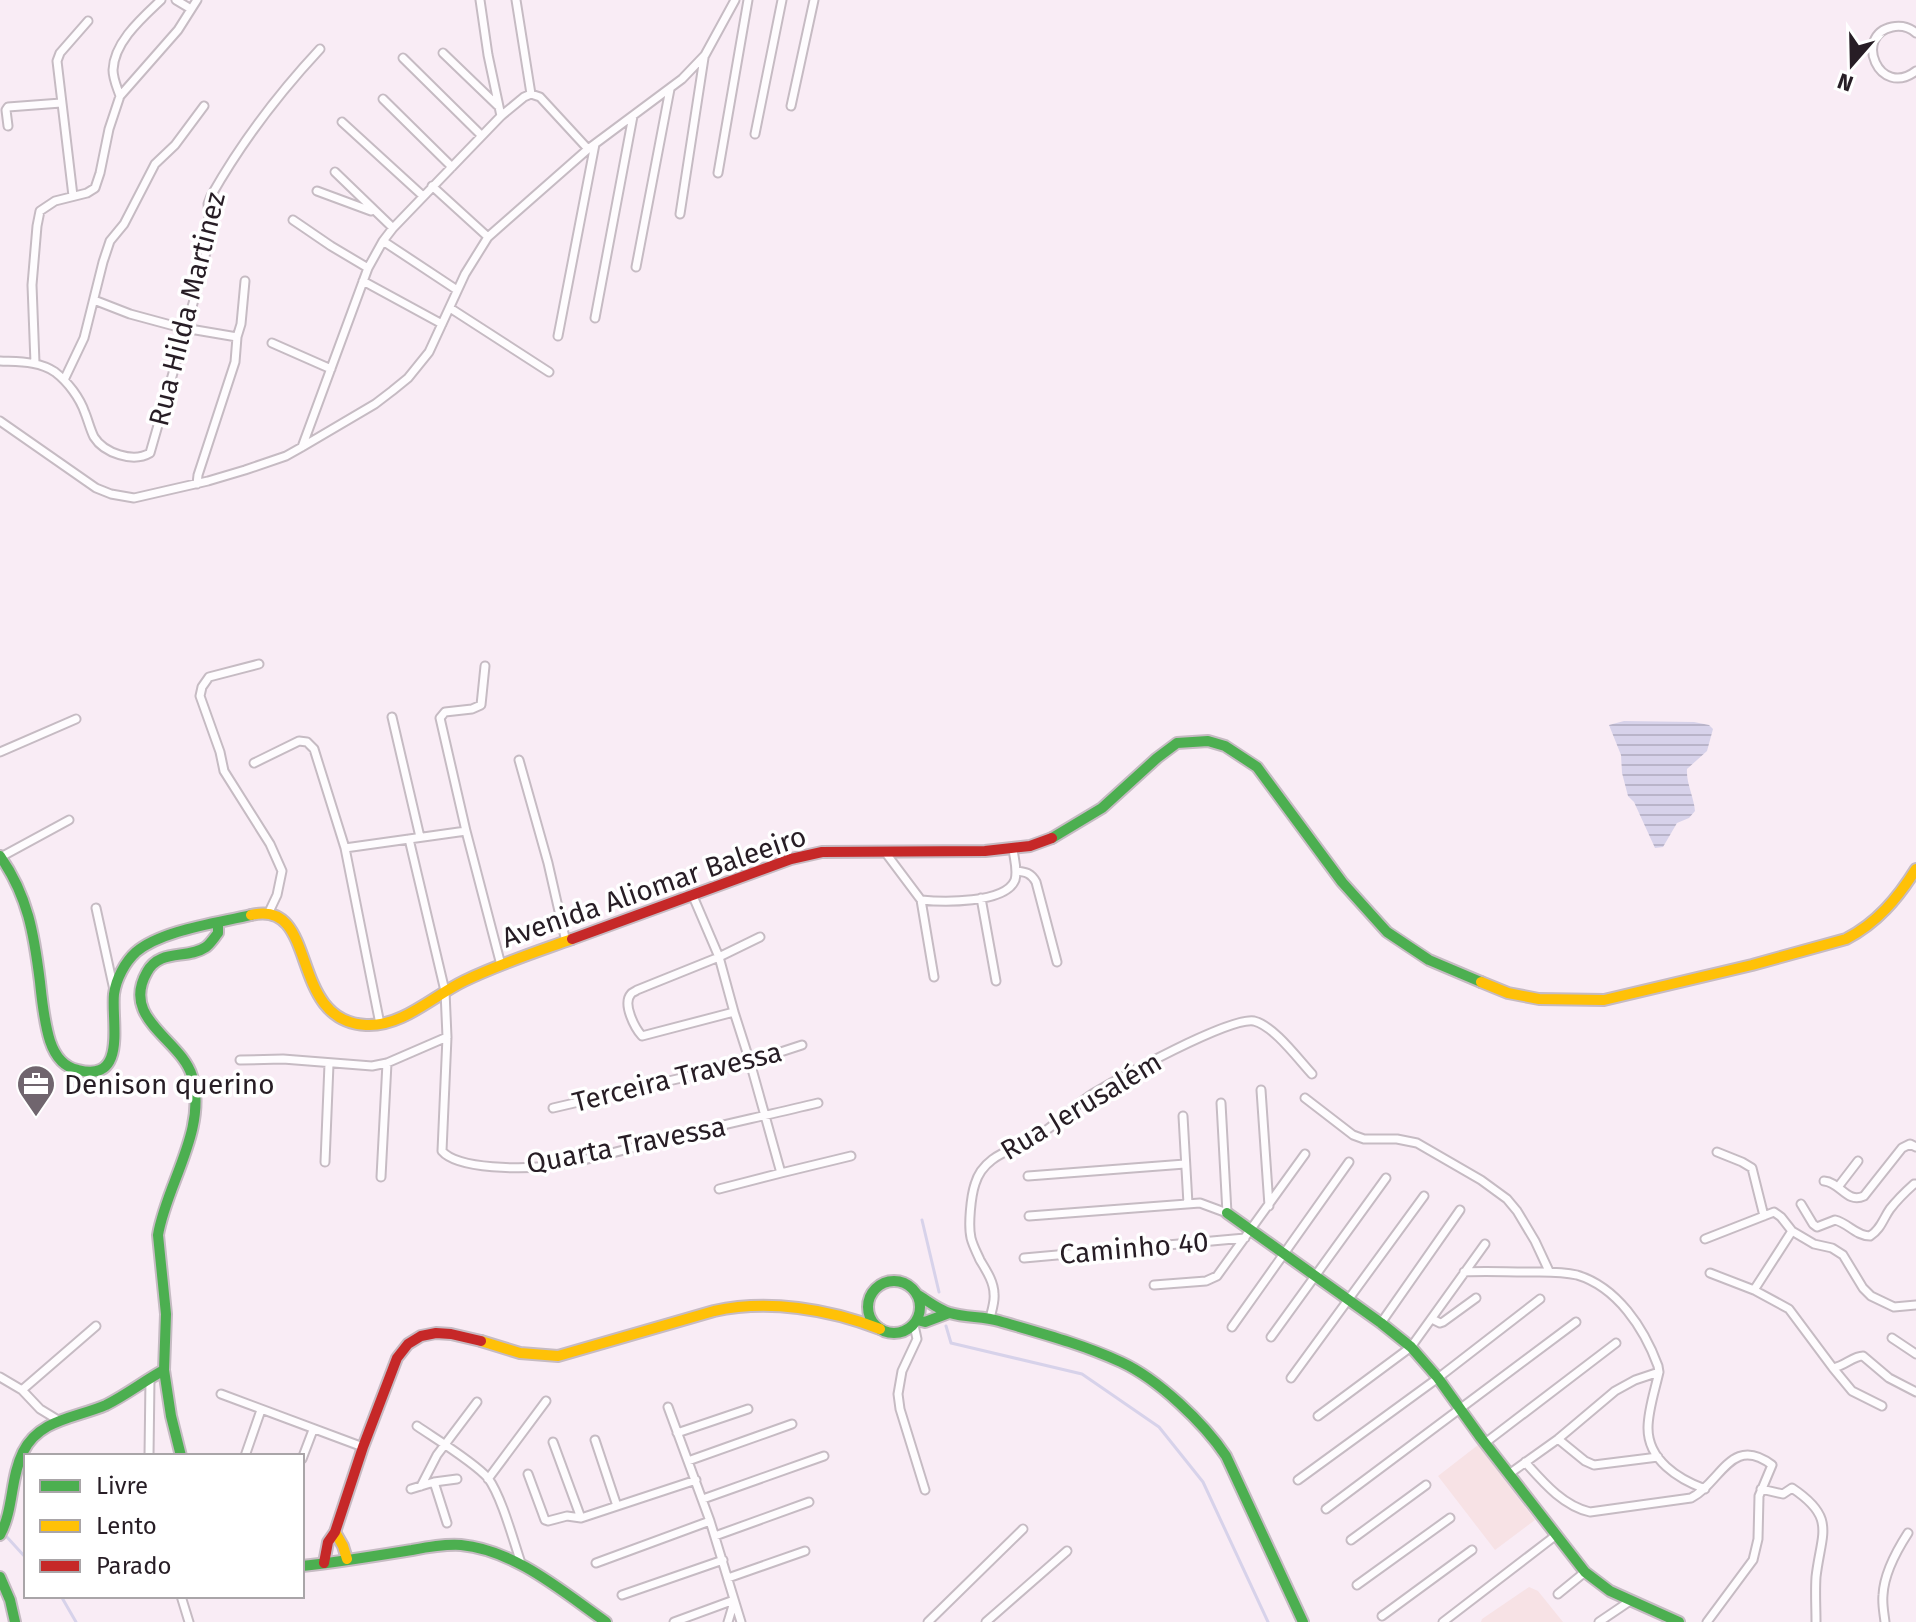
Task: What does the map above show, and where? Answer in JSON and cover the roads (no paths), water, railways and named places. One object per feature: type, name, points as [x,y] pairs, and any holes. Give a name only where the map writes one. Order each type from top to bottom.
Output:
[{"type":"main road","name":"Avenida Aliomar Baleeiro","points":[[380,1024],[392,1022],[445,991],[501,965],[803,856],[822,852],[1013,849],[1040,843],[1102,808],[1177,743],[1208,741],[1225,746],[1257,767],[1342,882],[1400,942],[1429,960],[1526,998],[1604,1000],[1846,939],[1859,934],[1872,923],[1897,897],[1916,869]]},
{"type":"main road","points":[[1,857],[16,877],[25,898],[55,1064],[93,1072],[105,1068],[110,1062],[114,1041],[114,992],[122,969],[144,946],[159,938],[218,928],[269,912],[290,926],[313,987],[323,1004],[342,1019],[355,1024],[380,1024]]},
{"type":"main road","points":[[180,1454],[164,1370],[166,1314],[158,1235],[194,1116],[195,1089],[184,1059],[149,1021],[140,995],[150,966],[163,957],[207,947],[218,928]]},
{"type":"main road","points":[[1227,1213],[1248,1235],[1284,1255],[1411,1347],[1585,1572],[1610,1591],[1672,1621]]},
{"type":"main road","points":[[841,1317],[868,1301],[876,1287],[891,1280],[907,1283],[918,1295],[949,1313],[990,1318],[1052,1336],[1123,1363],[1148,1379],[1193,1415],[1226,1456],[1303,1622]]},
{"type":"main road","points":[[324,1563],[328,1542],[335,1532],[397,1358],[410,1341],[426,1333],[446,1333],[530,1355],[558,1356],[712,1312],[740,1306],[775,1306],[860,1321],[892,1333],[904,1332],[916,1322],[921,1312],[918,1295]]},
{"type":"main road","points":[[868,1301],[870,1317],[880,1329]]},
{"type":"main road","points":[[916,1322],[949,1313]]},
{"type":"main road","points":[[0,1535],[7,1524],[18,1466],[32,1438],[44,1427],[103,1406],[164,1370]]},
{"type":"main road","points":[[335,1532],[347,1559]]},
{"type":"main road","points":[[304,1566],[462,1545],[478,1548],[522,1566],[606,1622]]},
{"type":"main road","points":[[0,1577],[15,1622]]},
{"type":"street","points":[[120,96],[113,68],[117,54],[136,25],[161,0]]},
{"type":"street","points":[[176,0],[191,9]]},
{"type":"street","points":[[35,363],[32,285],[40,211],[47,205],[91,191],[97,184],[120,96],[169,41],[197,0]]},
{"type":"street","points":[[480,0],[501,116]]},
{"type":"street","points":[[516,0],[531,94]]},
{"type":"street","points":[[0,421],[96,488],[134,498],[245,470],[302,447],[375,404],[408,378],[429,352],[457,290],[488,237],[592,146],[670,89],[692,69],[705,55],[735,0]]},
{"type":"street","points":[[718,173],[748,0]]},
{"type":"street","points":[[755,134],[782,0]]},
{"type":"street","points":[[791,106],[814,0]]},
{"type":"street","points":[[73,196],[57,59],[88,21]]},
{"type":"street","points":[[1916,33],[1905,26],[1888,28],[1876,38],[1872,52],[1877,67],[1890,77],[1906,77],[1916,71]]},
{"type":"street","name":"Rua Hilda Martinez","points":[[0,361],[35,363],[55,372],[82,404],[93,436],[99,443],[128,457],[147,456],[194,302],[210,234],[208,204],[211,196],[246,140],[320,49]]},
{"type":"street","points":[[443,53],[498,107]]},
{"type":"street","points":[[680,214],[705,55]]},
{"type":"street","points":[[403,58],[481,135]]},
{"type":"street","points":[[636,267],[670,89]]},
{"type":"street","points":[[302,447],[368,268],[383,241],[481,135],[531,94],[540,97],[592,146]]},
{"type":"street","points":[[383,99],[452,167]]},
{"type":"street","points":[[8,126],[8,107],[61,103]]},
{"type":"street","points":[[64,380],[84,338],[112,237],[124,224],[155,164],[175,145],[204,106]]},
{"type":"street","points":[[595,318],[633,116]]},
{"type":"street","points":[[342,122],[423,196]]},
{"type":"street","points":[[558,336],[592,146]]},
{"type":"street","points":[[335,172],[393,228]]},
{"type":"street","points":[[432,186],[488,237]]},
{"type":"street","points":[[317,191],[377,213]]},
{"type":"street","points":[[293,220],[368,268]]},
{"type":"street","points":[[383,241],[457,290]]},
{"type":"street","points":[[197,484],[235,362],[245,281]]},
{"type":"street","points":[[363,281],[442,324]]},
{"type":"street","points":[[94,300],[178,327],[237,337]]},
{"type":"street","points":[[450,308],[549,372]]},
{"type":"street","points":[[272,343],[331,369]]},
{"type":"street","points":[[259,664],[209,677],[200,696],[228,778],[270,844],[282,871],[277,895],[269,912]]},
{"type":"street","points":[[485,666],[480,707],[445,712],[440,718],[501,965]]},
{"type":"street","points":[[392,717],[420,837]]},
{"type":"street","points":[[0,752],[76,719]]},
{"type":"street","points":[[254,763],[299,741],[307,742],[314,749],[345,848],[380,1024]]},
{"type":"street","points":[[519,760],[566,942]]},
{"type":"street","points":[[1,857],[69,820]]},
{"type":"street","points":[[345,848],[466,831]]},
{"type":"street","points":[[240,1060],[283,1059],[372,1066],[387,1063],[447,1037],[445,991],[409,839]]},
{"type":"street","points":[[921,900],[999,895],[1008,890],[1014,880],[1013,849]]},
{"type":"street","points":[[885,852],[921,900],[934,977]]},
{"type":"street","points":[[1016,871],[1032,875],[1036,882],[1057,962]]},
{"type":"street","points":[[692,894],[719,957],[781,1173]]},
{"type":"street","points":[[981,898],[996,981]]},
{"type":"street","points":[[96,908],[114,992]]},
{"type":"street","points":[[734,1012],[642,1036],[628,1007],[628,999],[630,995],[760,937]]},
{"type":"street","name":"Rua Jerusalém","points":[[990,1318],[994,1295],[970,1232],[974,1185],[978,1175],[995,1157],[1038,1136],[1093,1094],[1230,1024],[1251,1021],[1264,1026],[1312,1074]]},
{"type":"street","name":"Quarta Travessa","points":[[447,1037],[442,1151],[447,1156],[469,1163],[506,1168],[549,1166],[818,1103]]},
{"type":"street","name":"Terceira Travessa","points":[[553,1108],[750,1062],[802,1045]]},
{"type":"street","points":[[381,1177],[387,1063]]},
{"type":"street","points":[[325,1162],[329,1064]]},
{"type":"street","points":[[1261,1090],[1269,1206]]},
{"type":"street","points":[[1305,1098],[1346,1132],[1364,1139],[1397,1139],[1417,1143],[1481,1180],[1507,1199],[1517,1211],[1549,1271]]},
{"type":"street","points":[[1029,1216],[1188,1204],[1203,1204],[1227,1213],[1221,1103]]},
{"type":"street","points":[[1183,1116],[1188,1204]]},
{"type":"street","points":[[1824,1181],[1832,1182],[1849,1196],[1861,1198],[1905,1146],[1910,1144],[1916,1147]]},
{"type":"street","points":[[1717,1152],[1752,1168],[1764,1216]]},
{"type":"street","points":[[1154,1285],[1211,1280],[1221,1272],[1305,1154]]},
{"type":"street","points":[[719,1189],[851,1156]]},
{"type":"street","points":[[1838,1187],[1858,1161]]},
{"type":"street","points":[[1232,1327],[1349,1162]]},
{"type":"street","points":[[1028,1176],[1185,1164]]},
{"type":"street","points":[[1271,1337],[1386,1178]]},
{"type":"street","points":[[1801,1204],[1817,1227],[1835,1220],[1865,1236],[1875,1233],[1905,1191],[1916,1184]]},
{"type":"street","points":[[1291,1378],[1424,1196]]},
{"type":"street","points":[[1381,1323],[1460,1210]]},
{"type":"street","points":[[1705,1239],[1774,1212],[1792,1231],[1843,1255],[1863,1288],[1879,1301],[1894,1307],[1916,1305]]},
{"type":"street","points":[[1754,1290],[1792,1231]]},
{"type":"street","name":"Caminho 40","points":[[1024,1258],[1248,1235]]},
{"type":"street","points":[[1318,1416],[1411,1347],[1485,1244]]},
{"type":"street","points":[[1464,1272],[1549,1271],[1577,1275],[1604,1288],[1623,1305],[1640,1329],[1655,1357],[1659,1372],[1648,1429],[1652,1448],[1675,1474],[1705,1489]]},
{"type":"street","points":[[1710,1273],[1754,1290],[1792,1311],[1852,1391],[1882,1406]]},
{"type":"street","points":[[1432,1319],[1443,1322],[1476,1298]]},
{"type":"street","points":[[1298,1480],[1540,1299]]},
{"type":"street","points":[[916,1322],[917,1339],[902,1371],[898,1394],[925,1490]]},
{"type":"street","points":[[1326,1509],[1576,1322]]},
{"type":"street","points":[[22,1390],[96,1326]]},
{"type":"street","points":[[1892,1338],[1916,1354]]},
{"type":"street","points":[[1485,1443],[1616,1343]]},
{"type":"street","points":[[1833,1368],[1859,1356],[1867,1358],[1889,1378],[1916,1392]]},
{"type":"street","points":[[1509,1474],[1558,1439],[1615,1391],[1659,1372]]},
{"type":"street","points":[[0,1377],[22,1390],[40,1409],[58,1420]]},
{"type":"street","points":[[149,1454],[150,1377]]},
{"type":"street","points":[[221,1394],[363,1447]]},
{"type":"street","points":[[488,1479],[546,1401]]},
{"type":"street","points":[[421,1486],[437,1455],[477,1402]]},
{"type":"street","points":[[668,1407],[703,1499],[741,1622]]},
{"type":"street","points":[[677,1433],[748,1409]]},
{"type":"street","points":[[246,1454],[261,1410]]},
{"type":"street","points":[[688,1461],[792,1424]]},
{"type":"street","points":[[417,1426],[488,1479],[507,1519],[522,1566]]},
{"type":"street","points":[[304,1454],[313,1430]]},
{"type":"street","points":[[1558,1439],[1594,1465],[1658,1457]]},
{"type":"street","points":[[595,1440],[617,1506]]},
{"type":"street","points":[[553,1442],[581,1518]]},
{"type":"street","points":[[1525,1462],[1548,1487],[1577,1508],[1590,1512],[1696,1496],[1721,1469],[1740,1456],[1752,1454],[1772,1465],[1759,1496],[1758,1539],[1753,1560],[1707,1622]]},
{"type":"street","points":[[703,1499],[824,1456]]},
{"type":"street","points":[[528,1474],[546,1521],[567,1516],[581,1518],[696,1480]]},
{"type":"street","points":[[411,1489],[457,1479]]},
{"type":"street","points":[[434,1482],[447,1523]]},
{"type":"street","points":[[1351,1540],[1426,1485]]},
{"type":"street","points":[[1761,1489],[1783,1494],[1792,1488],[1809,1499],[1821,1519],[1823,1539],[1816,1577],[1816,1622]]},
{"type":"street","points":[[715,1536],[809,1502]]},
{"type":"street","points":[[1357,1585],[1450,1518]]},
{"type":"street","points":[[596,1563],[710,1521]]},
{"type":"street","points":[[928,1622],[1023,1529]]},
{"type":"street","points":[[1885,1622],[1885,1583],[1908,1533]]},
{"type":"street","points":[[1443,1622],[1555,1536]]},
{"type":"street","points":[[1382,1616],[1472,1550]]},
{"type":"street","points":[[728,1578],[805,1551]]},
{"type":"street","points":[[986,1622],[1067,1551]]},
{"type":"street","points":[[622,1595],[723,1560]]},
{"type":"street","points":[[1558,1594],[1585,1572]]},
{"type":"street","points":[[182,1598],[189,1622]]},
{"type":"street","points":[[674,1622],[734,1600]]},
{"type":"street","points":[[728,1622],[734,1600]]},
{"type":"street","points":[[1599,1622],[1630,1601]]},
{"type":"waterway","points":[[922,1220],[939,1292]]},
{"type":"waterway","points":[[946,1326],[951,1343],[1082,1374],[1159,1427],[1203,1482],[1268,1622]]},
{"type":"waterway","points":[[6,1536],[24,1556]]},
{"type":"waterway","points":[[62,1598],[76,1622]]},
{"type":"place","name":"Denison querino","points":[[36,1118]]}]
